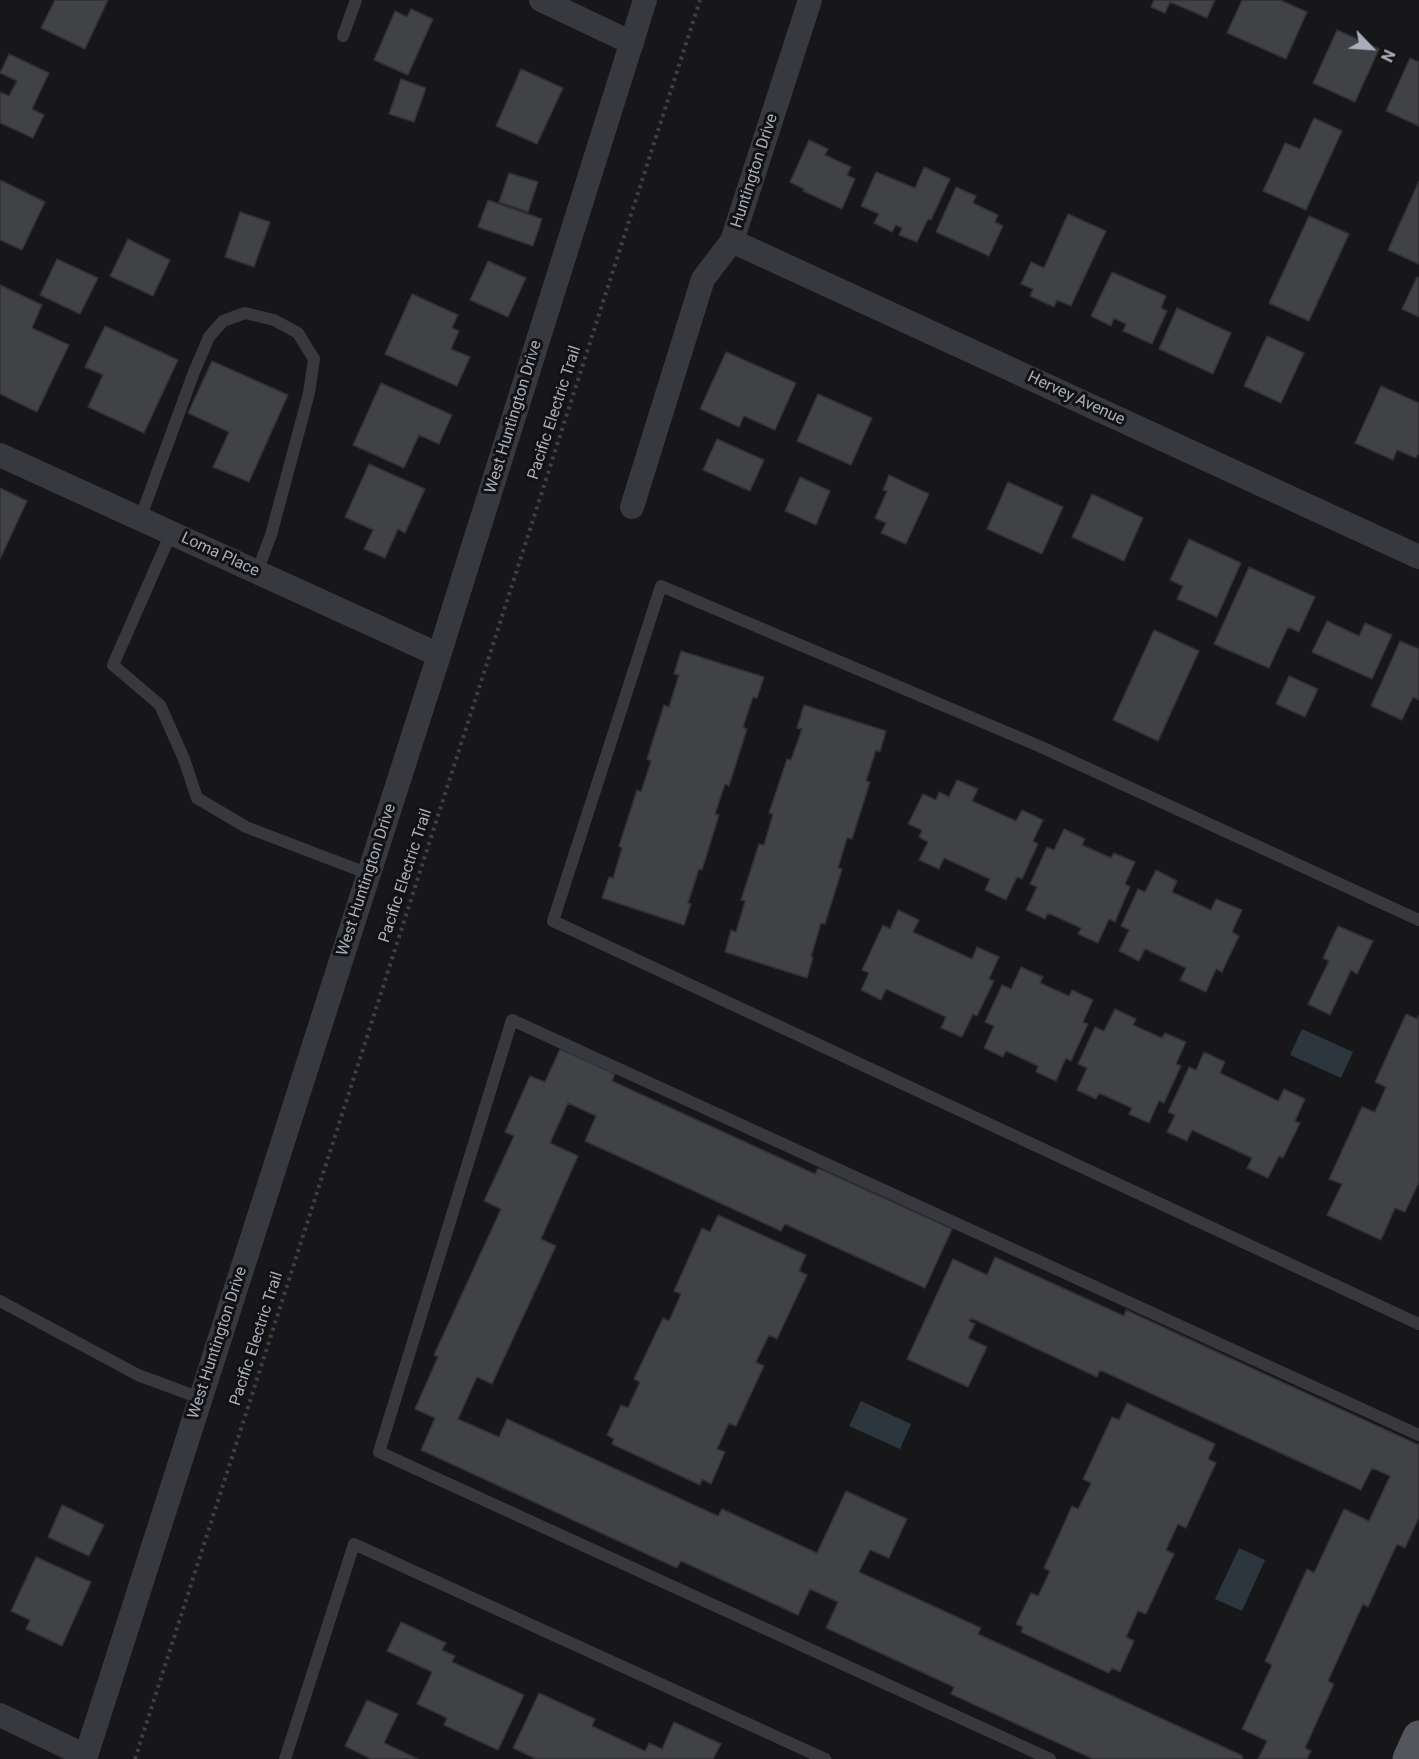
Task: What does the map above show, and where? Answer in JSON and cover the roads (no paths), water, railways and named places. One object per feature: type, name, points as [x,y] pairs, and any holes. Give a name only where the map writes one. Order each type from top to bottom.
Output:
[{"type":"street","points":[[541,0],[632,43]]},
{"type":"street","name":"West Huntington Drive","points":[[85,1757],[439,655],[645,0]]},
{"type":"street","name":"Huntington Drive","points":[[632,507],[703,279],[732,241],[810,0]]},
{"type":"street","name":"Hervey Avenue","points":[[732,241],[1419,557]]},
{"type":"street","name":"Loma Place","points":[[0,455],[439,655]]},
{"type":"street","points":[[0,1715],[85,1757]]},
{"type":"lane","points":[[343,36],[356,0]]},
{"type":"lane","points":[[140,519],[209,337],[223,321],[244,313],[274,320],[298,333],[314,359],[309,393],[277,513],[256,572]]},
{"type":"lane","points":[[171,532],[113,665],[160,705],[184,759],[197,798],[246,827],[369,874]]},
{"type":"lane","points":[[1419,920],[1039,746],[661,586],[553,921],[1419,1324]]},
{"type":"lane","points":[[1050,1759],[379,1452],[512,1020],[1419,1435]]},
{"type":"lane","points":[[0,1301],[138,1375],[200,1398]]},
{"type":"lane","points":[[285,1759],[354,1544],[825,1759]]}]
